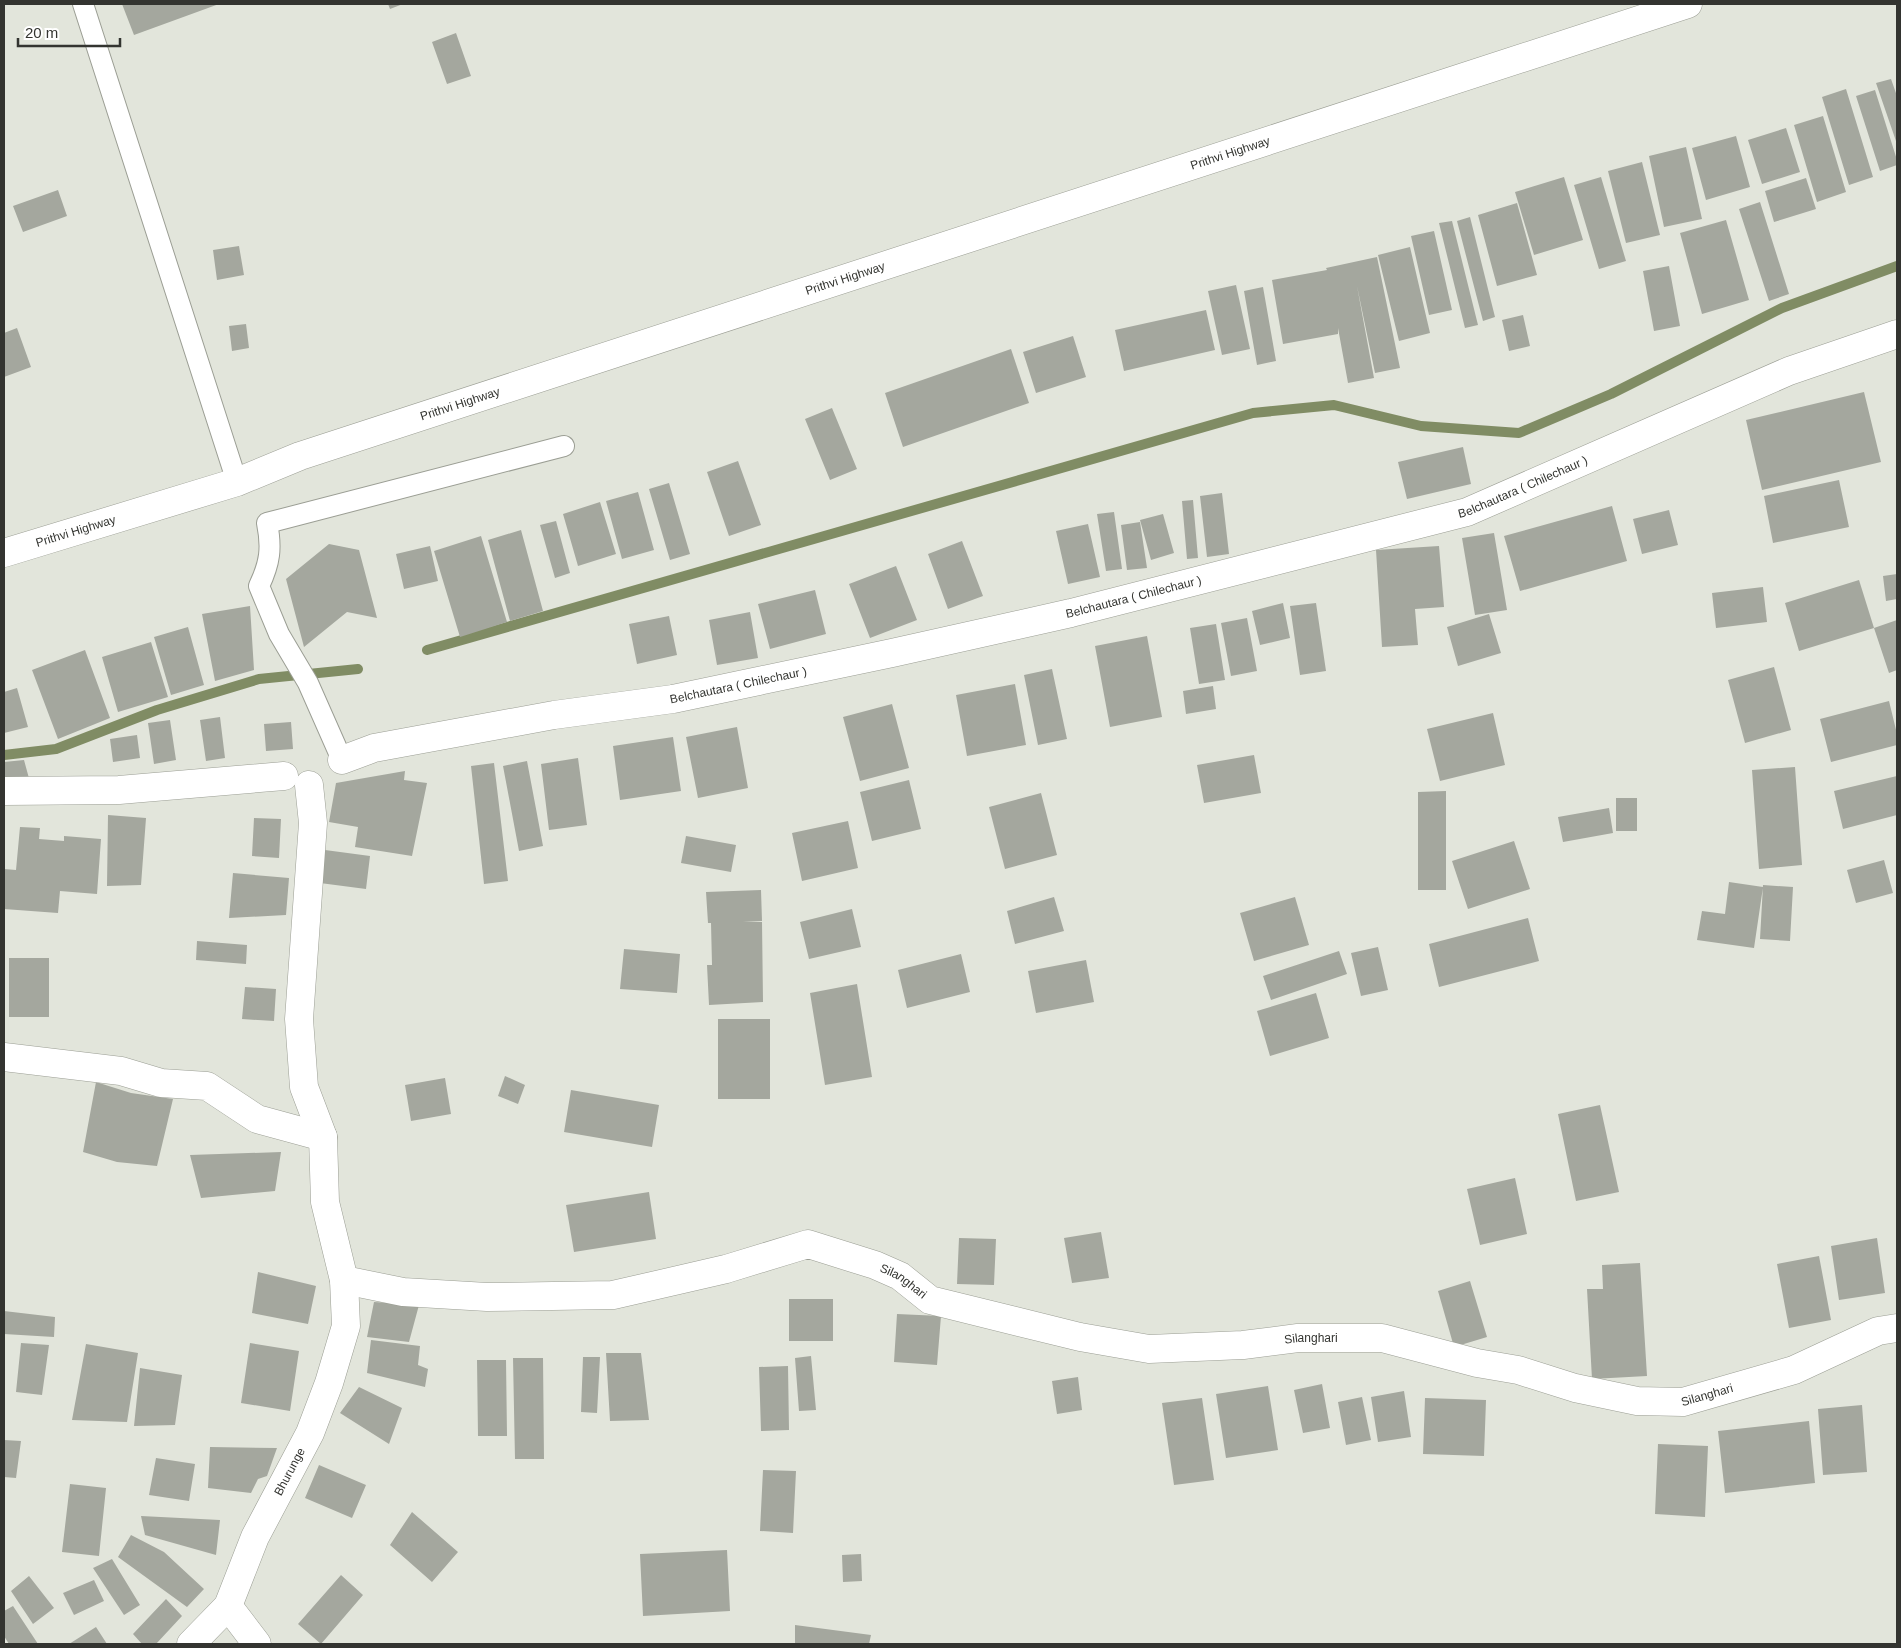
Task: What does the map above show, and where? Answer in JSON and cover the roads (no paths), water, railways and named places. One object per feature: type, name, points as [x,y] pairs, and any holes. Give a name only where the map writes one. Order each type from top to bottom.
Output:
[{"type":"main road","name":"Prithvi Highway","points":[[4,553],[237,482],[300,456],[1688,4]]},
{"type":"main road","name":"Belchautara ( Chilechaur )","points":[[342,760],[374,748],[554,715],[673,699],[892,653],[1071,612],[1467,512],[1789,371],[1897,334]]},
{"type":"main road","points":[[4,791],[119,790],[284,776]]},
{"type":"main road","name":"Bhurunge","points":[[191,1644],[228,1606],[255,1537],[310,1432],[329,1383],[346,1326],[344,1280],[325,1202],[323,1137],[304,1087],[299,1019],[313,822],[309,785]]},
{"type":"main road","points":[[4,1057],[121,1071],[161,1083],[207,1086],[257,1119],[323,1137]]},
{"type":"main road","name":"Silanghari","points":[[344,1280],[403,1292],[487,1297],[613,1295],[726,1269],[808,1244],[875,1265],[900,1276],[930,1300],[1080,1337],[1149,1349],[1243,1345],[1298,1338],[1382,1338],[1477,1363],[1518,1370],[1575,1388],[1637,1401],[1683,1402],[1794,1370],[1878,1331],[1897,1328]]},
{"type":"main road","points":[[228,1606],[258,1644]]},
{"type":"lane","points":[[83,4],[237,482]]},
{"type":"lane","points":[[342,760],[308,683],[278,634],[260,586],[269,564],[270,539],[267,523],[564,446]]},
{"type":"waterway","points":[[427,650],[1253,413],[1334,405],[1421,426],[1519,433],[1611,394],[1782,308],[1897,266]]},
{"type":"waterway","points":[[4,755],[56,749],[157,710],[259,679],[358,669]]}]
